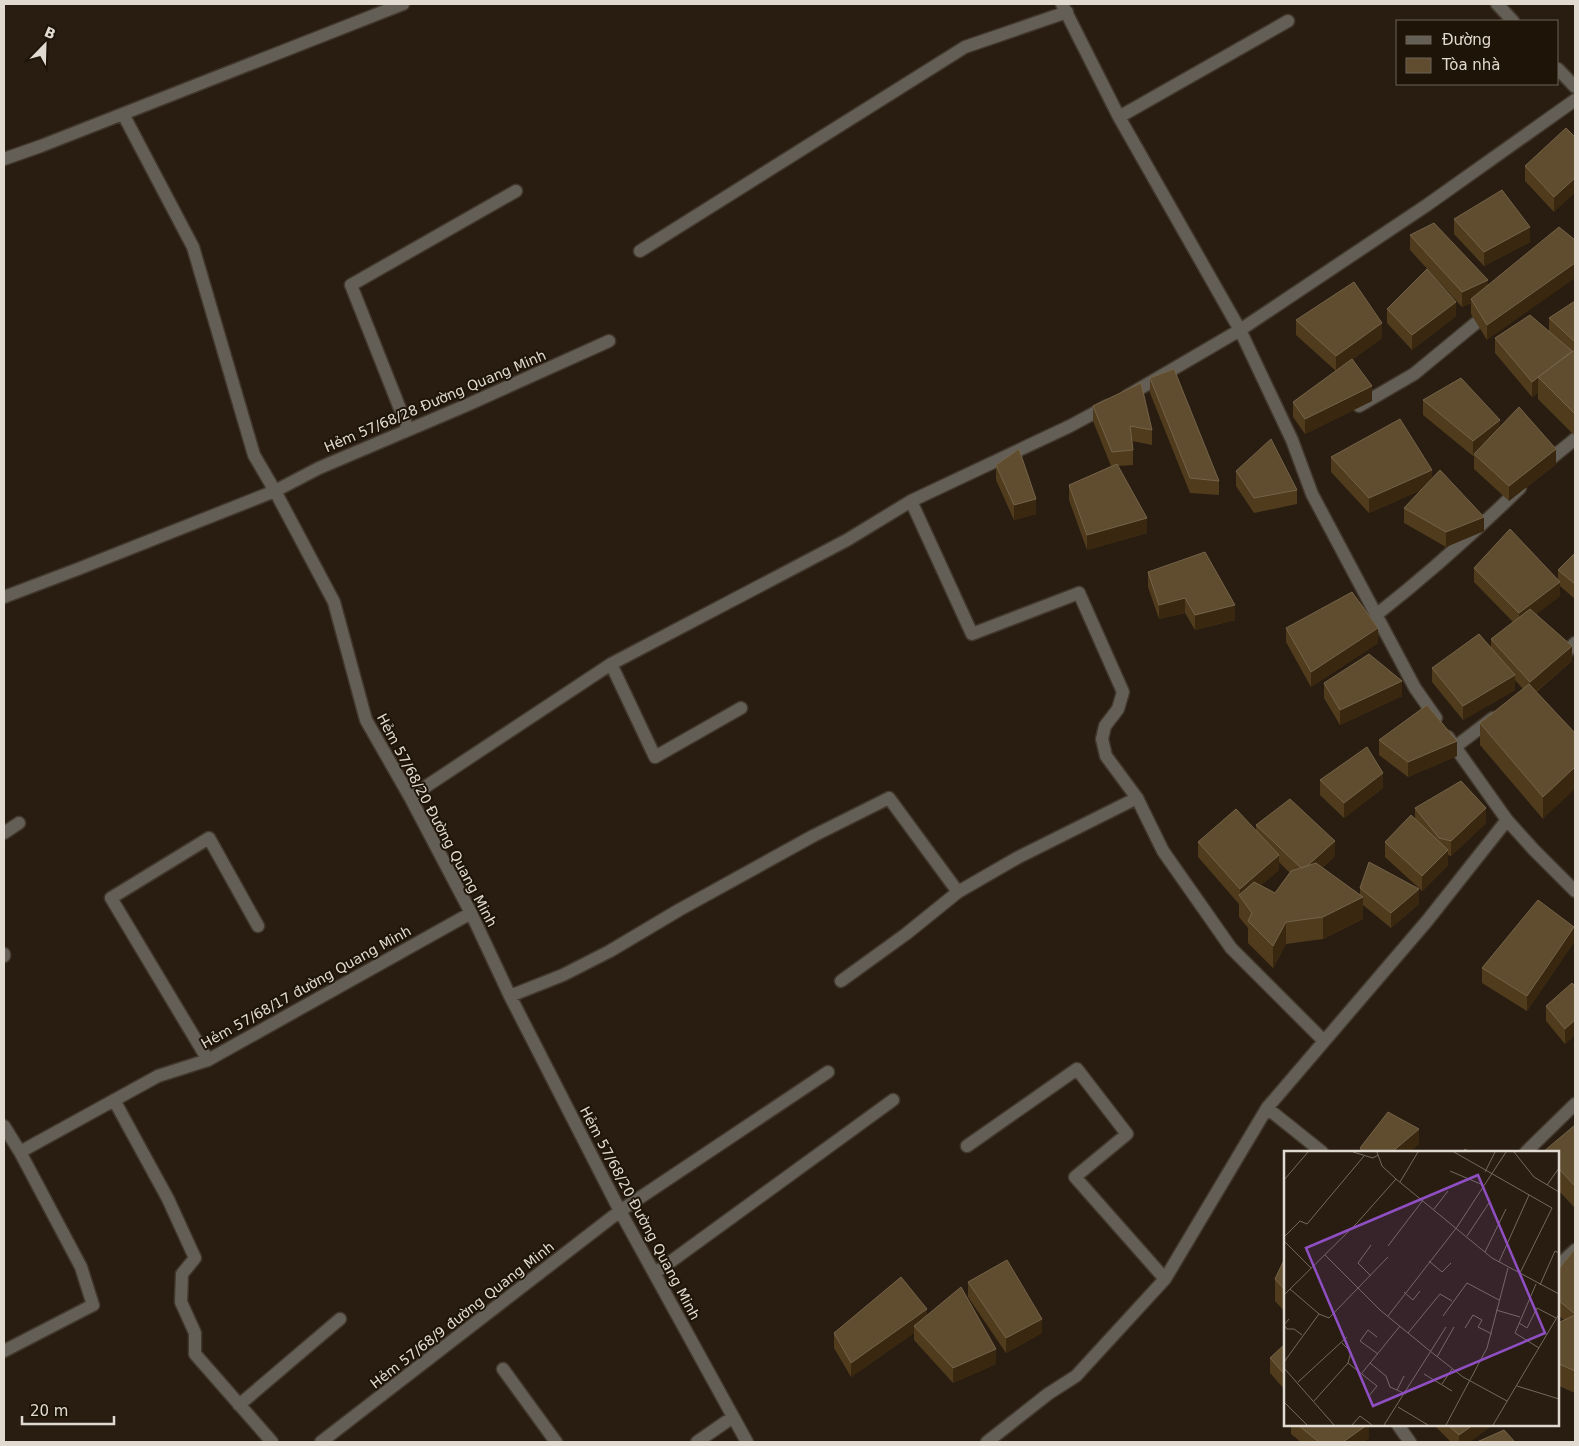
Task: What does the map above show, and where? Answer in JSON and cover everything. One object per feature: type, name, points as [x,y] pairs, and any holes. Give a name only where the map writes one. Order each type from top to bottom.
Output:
[{"type":"street","points":[[4,159],[403,4]]},
{"type":"street","points":[[1497,4],[1512,20]]},
{"type":"street","points":[[640,252],[966,47],[1064,8],[1119,117],[1240,330],[1296,438],[1312,494],[1415,688],[1507,820],[1575,891]]},
{"type":"street","points":[[1119,117],[1288,21]]},
{"type":"street","points":[[1559,70],[1575,87]]},
{"type":"street","points":[[410,797],[611,664],[847,540],[912,501],[1070,426],[1143,387],[1240,330],[1427,205],[1575,100]]},
{"type":"street","name":"Hẻm 57/68/20 Đường Quang Minh","points":[[123,114],[193,247],[254,455],[334,602],[366,720],[410,797],[471,912],[510,996],[620,1211],[747,1442]]},
{"type":"street","points":[[408,429],[351,285],[516,191]]},
{"type":"street","points":[[1352,410],[1414,374],[1501,303]]},
{"type":"street","name":"Hẻm 57/68/28 Đường Quang Minh","points":[[4,597],[275,491],[319,468],[467,405],[609,341]]},
{"type":"street","points":[[1376,615],[1433,570],[1530,478],[1575,440]]},
{"type":"street","points":[[912,501],[972,634],[1079,593],[1123,692],[1118,709],[1105,726],[1102,739],[1106,756],[1137,798],[1162,850],[1231,948],[1324,1040]]},
{"type":"street","points":[[1550,669],[1575,643]]},
{"type":"street","points":[[611,664],[656,757],[741,708]]},
{"type":"street","points":[[1455,747],[1501,712]]},
{"type":"street","points":[[510,996],[563,975],[610,951],[679,910],[813,836],[889,798],[958,892]]},
{"type":"street","points":[[841,981],[906,934],[958,892],[1017,858],[1137,798]]},
{"type":"street","points":[[987,1442],[1048,1394],[1076,1376],[1165,1279],[1267,1108],[1427,921],[1507,820]]},
{"type":"street","points":[[4,833],[19,823]]},
{"type":"street","points":[[208,1060],[111,898],[209,838],[258,926]]},
{"type":"street","name":"Hẻm 57/68/17 đường Quang Minh","points":[[20,1152],[158,1076],[208,1060],[471,912]]},
{"type":"street","points":[[967,1146],[1077,1069],[1127,1134],[1075,1178],[1165,1279]]},
{"type":"street","name":"Hẻm 57/68/9 đường Quang Minh","points":[[321,1442],[620,1211],[828,1072]]},
{"type":"street","points":[[114,1100],[168,1199],[195,1258],[182,1274],[181,1302],[195,1334],[195,1354],[272,1442]]},
{"type":"street","points":[[655,1273],[892,1100]]},
{"type":"street","points":[[1527,1151],[1575,1104]]},
{"type":"street","points":[[1267,1108],[1321,1151]]},
{"type":"street","points":[[4,1126],[20,1152],[81,1267],[93,1305],[4,1351]]},
{"type":"street","points":[[1559,1265],[1575,1250]]},
{"type":"street","points":[[239,1405],[340,1319]]},
{"type":"street","points":[[503,1369],[556,1442]]},
{"type":"street","points":[[697,1442],[733,1417]]},
{"type":"street","points":[[1399,1426],[1410,1442]]},
{"type":"building","points":[[1566,128],[1575,137],[1575,178],[1554,197],[1525,166]]},
{"type":"building","points":[[1502,190],[1530,227],[1484,252],[1454,219]]},
{"type":"building","points":[[1434,223],[1488,280],[1462,292],[1410,235]]},
{"type":"building","points":[[1559,227],[1575,240],[1575,263],[1487,325],[1471,299]]},
{"type":"building","points":[[1427,269],[1456,302],[1412,335],[1387,309]]},
{"type":"building","points":[[1354,282],[1382,323],[1336,356],[1296,320]]},
{"type":"building","points":[[1575,301],[1575,342],[1549,318]]},
{"type":"building","points":[[1530,315],[1572,351],[1532,382],[1495,338]]},
{"type":"building","points":[[1575,350],[1575,414],[1538,377]]},
{"type":"building","points":[[1352,359],[1372,386],[1305,419],[1293,402]]},
{"type":"building","points":[[1174,369],[1219,481],[1190,478],[1150,378]]},
{"type":"building","points":[[1461,378],[1500,420],[1473,441],[1423,400]]},
{"type":"building","points":[[1141,383],[1152,430],[1130,426],[1133,450],[1112,452],[1093,406]]},
{"type":"building","points":[[1519,407],[1556,449],[1509,486],[1474,454]]},
{"type":"building","points":[[1400,419],[1432,470],[1369,498],[1331,457]]},
{"type":"building","points":[[1271,439],[1297,490],[1254,498],[1236,471]]},
{"type":"building","points":[[1019,449],[1036,499],[1014,505],[996,465]]},
{"type":"building","points":[[1117,464],[1147,518],[1087,535],[1069,485]]},
{"type":"building","points":[[1440,470],[1484,517],[1446,532],[1404,508]]},
{"type":"building","points":[[1510,529],[1560,582],[1519,613],[1474,568]]},
{"type":"building","points":[[1205,552],[1235,605],[1195,615],[1185,598],[1159,605],[1148,572]]},
{"type":"building","points":[[1575,553],[1575,584],[1558,570]]},
{"type":"building","points":[[1352,592],[1378,628],[1311,672],[1286,628]]},
{"type":"building","points":[[1530,609],[1572,646],[1530,682],[1491,639]]},
{"type":"building","points":[[1479,634],[1515,675],[1463,706],[1432,668]]},
{"type":"building","points":[[1369,654],[1402,681],[1340,710],[1324,683]]},
{"type":"building","points":[[1529,684],[1575,733],[1575,767],[1543,797],[1480,723]]},
{"type":"building","points":[[1427,705],[1457,741],[1408,762],[1379,740]]},
{"type":"building","points":[[1367,747],[1383,773],[1344,803],[1320,780]]},
{"type":"building","points":[[1461,781],[1486,808],[1451,841],[1439,838],[1415,808]]},
{"type":"building","points":[[1290,799],[1335,841],[1307,866],[1301,868],[1256,825]]},
{"type":"building","points":[[1236,809],[1279,855],[1240,889],[1198,842]]},
{"type":"building","points":[[1411,815],[1448,850],[1422,876],[1385,842]]},
{"type":"building","points":[[1369,862],[1419,889],[1391,913],[1360,888]]},
{"type":"building","points":[[1316,863],[1363,897],[1323,917],[1286,922],[1273,946],[1248,921],[1252,913],[1239,895],[1254,882],[1275,893],[1291,871]]},
{"type":"building","points":[[1538,900],[1574,927],[1527,996],[1482,968]]},
{"type":"building","points":[[1572,983],[1575,986],[1575,1020],[1565,1029],[1546,1006]]},
{"type":"building","points":[[1388,1112],[1419,1129],[1393,1151],[1364,1151],[1360,1148]]},
{"type":"building","points":[[1575,1125],[1575,1186],[1559,1169],[1559,1151],[1544,1151]]},
{"type":"building","points":[[1575,1249],[1575,1314],[1559,1301],[1559,1269]]},
{"type":"building","points":[[1007,1260],[1042,1319],[1006,1338],[968,1282]]},
{"type":"building","points":[[1284,1260],[1284,1289],[1275,1279]]},
{"type":"building","points":[[901,1277],[927,1309],[851,1363],[834,1333]]},
{"type":"building","points":[[961,1287],[996,1349],[953,1368],[914,1326]]},
{"type":"building","points":[[1575,1315],[1575,1371],[1559,1364],[1559,1323]]},
{"type":"building","points":[[1284,1345],[1284,1374],[1270,1358]]},
{"type":"building","points":[[1299,1426],[1366,1426],[1343,1442],[1319,1442]]},
{"type":"building","points":[[1449,1426],[1472,1426],[1459,1435]]},
{"type":"building","points":[[1504,1430],[1515,1442],[1477,1442]]}]
